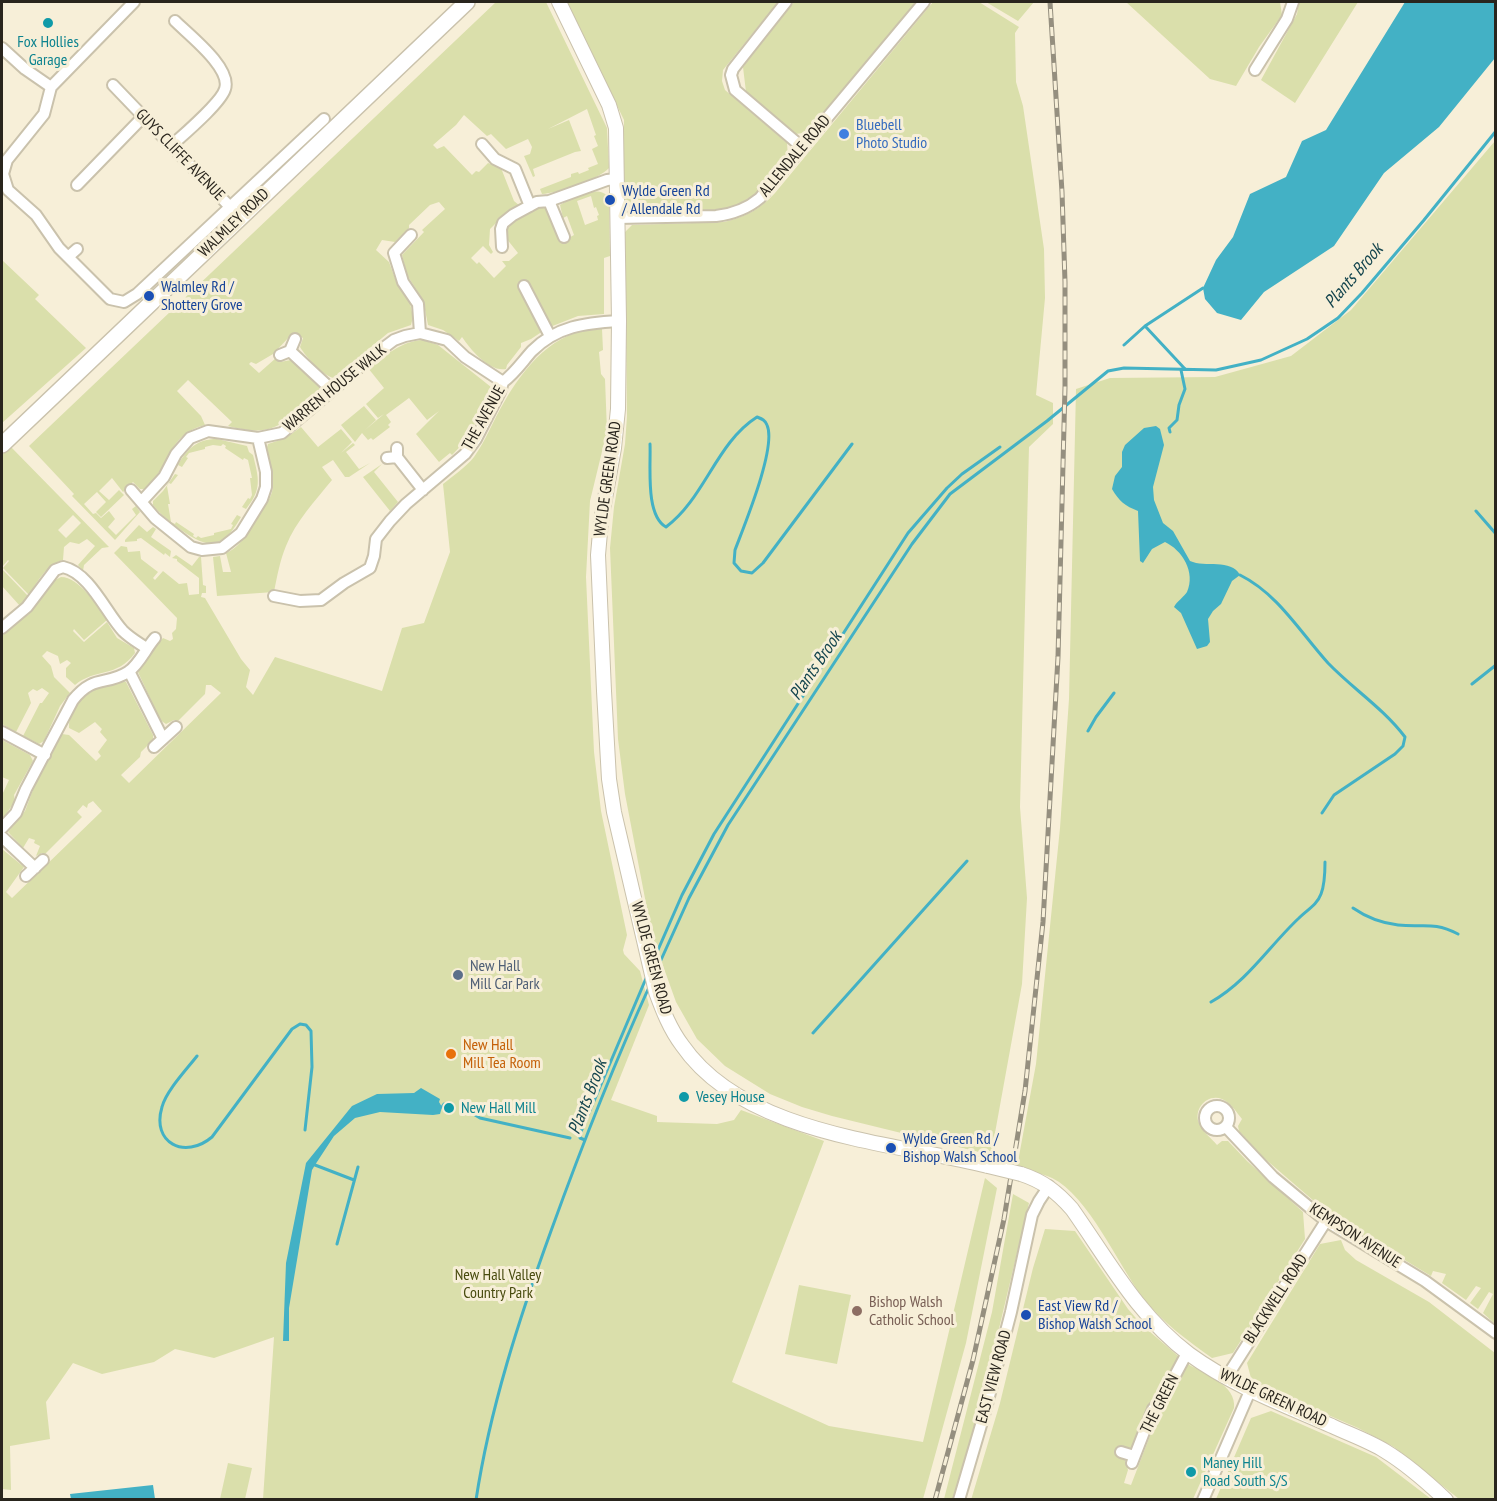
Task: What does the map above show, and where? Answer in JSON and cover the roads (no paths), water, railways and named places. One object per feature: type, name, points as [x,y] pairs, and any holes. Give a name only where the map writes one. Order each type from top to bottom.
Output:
[{"type":"main road","name":"WALMLEY ROAD","points":[[2,445],[235,212],[319,133],[467,2]]},
{"type":"street","points":[[134,2],[51,87],[44,114],[10,155],[3,168],[8,190],[36,216],[53,242],[107,297],[118,302],[129,300],[235,212]]},
{"type":"street","name":"WYLDE GREEN ROAD","points":[[559,2],[609,105],[616,128],[618,409],[598,555],[604,691],[609,779],[614,812],[656,992],[666,1019],[692,1058],[717,1082],[752,1104],[835,1134],[1021,1174],[1049,1186],[1072,1209],[1138,1306],[1152,1322],[1187,1353],[1250,1391],[1384,1451],[1419,1475],[1446,1500]]},
{"type":"street","points":[[786,2],[733,69],[731,82],[735,90],[803,148]]},
{"type":"street","name":"ALLENDALE ROAD","points":[[617,218],[716,216],[742,210],[760,198],[924,2]]},
{"type":"street","points":[[1255,70],[1287,19],[1293,2]]},
{"type":"street","points":[[171,146],[217,101],[225,89],[226,81],[220,66],[178,29]]},
{"type":"street","points":[[2,48],[25,69],[51,87]]},
{"type":"street","name":"GUYS CLIFFE AVENUE","points":[[115,93],[143,117],[235,212]]},
{"type":"street","points":[[94,185],[81,181],[143,117]]},
{"type":"street","points":[[319,133],[324,119]]},
{"type":"street","points":[[482,144],[495,159],[515,170],[530,206]]},
{"type":"street","points":[[502,247],[503,223],[530,206],[607,180],[616,180]]},
{"type":"street","points":[[549,201],[564,237]]},
{"type":"street","points":[[394,252],[411,236]]},
{"type":"street","points":[[383,248],[394,252]]},
{"type":"street","points":[[68,257],[77,249]]},
{"type":"street","points":[[394,252],[403,282],[417,304],[420,333],[447,340],[465,357],[502,382]]},
{"type":"street","points":[[524,286],[550,336]]},
{"type":"street","name":"THE AVENUE","points":[[274,596],[300,602],[321,600],[370,568],[376,539],[405,504],[465,454],[476,440],[500,392],[502,382],[511,376],[530,354],[550,336],[567,327],[619,321]]},
{"type":"street","name":"WARREN HOUSE WALK","points":[[142,501],[164,477],[182,445],[199,433],[220,432],[239,437],[258,438],[282,433],[394,340],[420,333]]},
{"type":"street","points":[[291,351],[295,339]]},
{"type":"street","points":[[291,351],[332,390]]},
{"type":"street","points":[[280,355],[291,351]]},
{"type":"street","points":[[131,490],[155,518],[191,547],[202,550],[222,548],[241,533],[262,499],[266,487],[266,472],[258,438]]},
{"type":"street","points":[[394,454],[423,490]]},
{"type":"street","points":[[2,628],[27,607],[55,570],[63,567],[75,572],[100,598],[115,622],[126,634],[146,648]]},
{"type":"street","points":[[2,828],[16,813],[67,710],[81,690],[97,681],[129,671],[155,638]]},
{"type":"street","points":[[129,671],[164,739]]},
{"type":"street","points":[[154,747],[176,727]]},
{"type":"street","points":[[2,732],[45,755]]},
{"type":"street","points":[[2,837],[39,864],[27,876]]},
{"type":"street","name":"KEMPSON AVENUE","points":[[1226,1126],[1273,1177],[1326,1221],[1425,1281],[1496,1333]]},
{"type":"street","name":"EAST VIEW ROAD","points":[[959,1500],[1008,1323],[1032,1215],[1049,1186]]},
{"type":"street","name":"BLACKWELL ROAD","points":[[1226,1378],[1326,1221]]},
{"type":"street","name":"THE GREEN","points":[[1121,1452],[1133,1460],[1153,1409],[1163,1398],[1187,1353]]},
{"type":"street","points":[[1203,1500],[1250,1391]]},
{"type":"water","points":[[1405,2],[1495,2],[1495,58],[1439,127],[1384,173],[1334,246],[1264,292],[1241,320],[1217,313],[1205,299],[1203,288],[1216,260],[1233,237],[1250,194],[1286,177],[1302,141],[1326,130]]},
{"type":"water","points":[[1156,426],[1160,429],[1164,445],[1153,487],[1154,500],[1163,523],[1173,531],[1190,561],[1224,565],[1236,570],[1240,575],[1232,581],[1221,604],[1208,619],[1210,642],[1207,646],[1197,649],[1181,613],[1174,607],[1187,592],[1190,577],[1186,563],[1177,550],[1165,542],[1152,549],[1143,563],[1140,561],[1138,511],[1123,503],[1112,489],[1115,476],[1122,467],[1122,452],[1125,445],[1144,428]]},
{"type":"water","points":[[421,1088],[440,1099],[442,1107],[440,1114],[380,1112],[355,1118],[334,1136],[312,1170],[289,1308],[289,1341],[283,1341],[286,1263],[306,1163],[352,1106],[377,1094],[414,1093]]},
{"type":"water","points":[[153,1485],[155,1499],[71,1499],[70,1494]]},
{"type":"waterway","name":"Plants Brook","points":[[656,971],[689,898],[728,825],[912,544],[950,494],[1047,421],[1108,371],[1124,368],[1216,370],[1261,360],[1307,339],[1338,318],[1362,293],[1496,131]]},
{"type":"waterway","points":[[1124,345],[1145,326],[1203,288]]},
{"type":"waterway","points":[[1145,326],[1185,369]]},
{"type":"waterway","points":[[1170,432],[1169,428],[1177,420],[1179,405],[1185,389],[1181,370]]},
{"type":"waterway","points":[[650,444],[652,501],[659,521],[666,527],[691,501],[720,456],[743,428],[757,417],[765,422],[769,436],[764,468],[735,550],[734,563],[741,571],[752,573],[763,563],[852,444]]},
{"type":"waterway","points":[[654,959],[682,895],[714,834],[908,533],[947,488],[962,474],[1000,447]]},
{"type":"waterway","points":[[1476,511],[1496,534]]},
{"type":"waterway","points":[[1240,575],[1266,592],[1288,614],[1328,663],[1387,717],[1405,737],[1403,746],[1395,754],[1334,795],[1322,813]]},
{"type":"waterway","points":[[1472,684],[1496,665]]},
{"type":"waterway","points":[[1088,731],[1114,693]]},
{"type":"waterway","points":[[813,1033],[967,861]]},
{"type":"waterway","points":[[1211,1002],[1247,974],[1317,901],[1323,886],[1325,862]]},
{"type":"waterway","points":[[1353,908],[1368,917],[1386,923],[1434,926],[1458,934]]},
{"type":"waterway","points":[[585,1140],[580,1138],[580,1134],[647,976]]},
{"type":"waterway","name":"Plants Brook","points":[[476,1500],[497,1398],[528,1297],[586,1138],[650,985]]},
{"type":"waterway","points":[[197,1056],[172,1087],[162,1107],[161,1130],[173,1144],[181,1147],[202,1144],[212,1137],[292,1029],[300,1024],[306,1025],[311,1031],[312,1067],[305,1130]]},
{"type":"waterway","points":[[475,1115],[570,1138]]},
{"type":"waterway","points":[[315,1165],[354,1180]]},
{"type":"waterway","points":[[337,1244],[358,1167]]},
{"type":"railway","points":[[935,1500],[973,1360],[1004,1219],[1025,1091],[1043,922],[1058,657],[1065,387],[1062,192],[1050,2]]},
{"type":"place","name":"Fox Hollies Garage","points":[[48,23]]},
{"type":"place","name":"Bluebell Photo Studio","points":[[844,134]]},
{"type":"place","name":"Wylde Green Rd / Allendale Rd","points":[[610,200]]},
{"type":"place","name":"Walmley Rd / Shottery Grove","points":[[149,296]]},
{"type":"place","name":"New Hall Mill Car Park","points":[[458,975]]},
{"type":"place","name":"New Hall Mill Tea Room","points":[[451,1054]]},
{"type":"place","name":"Vesey House","points":[[684,1097]]},
{"type":"place","name":"New Hall Mill","points":[[449,1108]]},
{"type":"place","name":"Wylde Green Rd / Bishop Walsh School","points":[[891,1148]]},
{"type":"place","name":"Bishop Walsh Catholic School","points":[[857,1311]]},
{"type":"place","name":"East View Rd / Bishop Walsh School","points":[[1026,1315]]},
{"type":"place","name":"Maney Hill Road South S/S","points":[[1191,1472]]},
{"type":"park label","name":"New Hall Valley Country Park","points":[[498,1284]]}]
